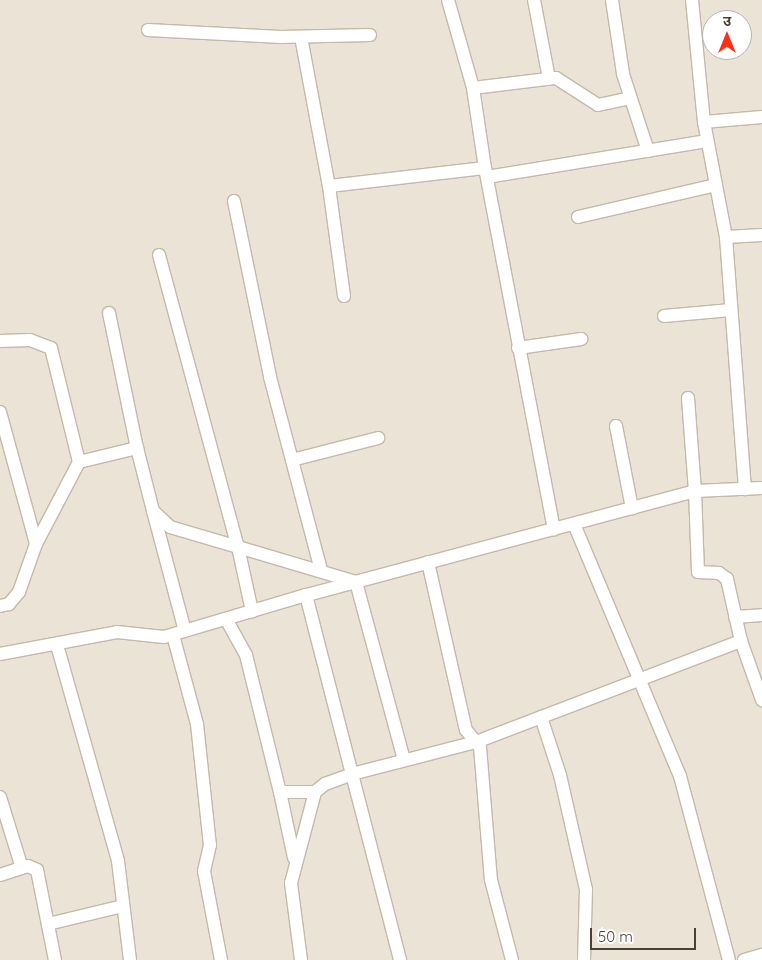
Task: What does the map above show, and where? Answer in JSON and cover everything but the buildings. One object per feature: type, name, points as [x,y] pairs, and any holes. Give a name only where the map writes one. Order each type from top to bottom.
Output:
[{"type":"street","points":[[448,0],[473,88],[486,172],[518,348],[554,529]]},
{"type":"street","points":[[534,0],[549,79]]},
{"type":"street","points":[[612,0],[630,98],[648,151]]},
{"type":"street","points":[[692,0],[704,122],[726,237],[744,489]]},
{"type":"street","points":[[148,30],[301,37],[370,35]]},
{"type":"street","points":[[301,37],[329,186],[344,296]]},
{"type":"street","points":[[473,88],[560,79],[598,105],[630,98]]},
{"type":"street","points":[[704,122],[762,117]]},
{"type":"street","points":[[329,186],[486,172],[648,151],[707,141]]},
{"type":"street","points":[[578,218],[715,185]]},
{"type":"street","points":[[234,201],[292,460],[321,570]]},
{"type":"street","points":[[726,237],[762,235]]},
{"type":"street","points":[[159,255],[238,547],[252,611]]},
{"type":"street","points":[[664,316],[731,310]]},
{"type":"street","points":[[109,313],[136,448],[153,511],[197,724],[210,845],[204,871],[221,960]]},
{"type":"street","points":[[518,348],[581,339]]},
{"type":"street","points":[[0,341],[30,340],[51,348],[79,462],[36,544],[19,592],[9,604],[0,606]]},
{"type":"street","points":[[688,398],[695,491],[698,572],[719,573],[727,579],[740,641],[762,700]]},
{"type":"street","points":[[0,412],[36,544]]},
{"type":"street","points":[[616,426],[632,508]]},
{"type":"street","points":[[292,460],[378,438]]},
{"type":"street","points":[[79,462],[136,448]]},
{"type":"street","points":[[0,654],[57,645],[117,632],[179,633],[306,595],[695,491],[762,488]]},
{"type":"street","points":[[153,511],[170,528],[321,570],[356,582]]},
{"type":"street","points":[[574,524],[680,776],[729,960]]},
{"type":"street","points":[[428,562],[466,730],[480,747],[491,880],[512,960]]},
{"type":"street","points":[[356,582],[404,760]]},
{"type":"street","points":[[306,595],[400,960]]},
{"type":"street","points":[[735,617],[762,615]]},
{"type":"street","points":[[226,619],[246,655],[295,861]]},
{"type":"street","points":[[280,792],[315,792],[352,774],[476,742],[740,641]]},
{"type":"street","points":[[57,645],[99,782],[123,906],[130,960]]},
{"type":"street","points":[[541,717],[560,775],[586,890],[584,960]]},
{"type":"street","points":[[301,960],[291,883],[295,861],[315,792]]},
{"type":"street","points":[[0,797],[22,868]]},
{"type":"street","points":[[0,875],[22,868],[37,870],[55,960]]},
{"type":"street","points":[[48,924],[123,906]]},
{"type":"street","points":[[744,960],[762,955]]},
{"type":"shaded area","points":[[0,0],[762,0],[762,960],[0,960]]}]
